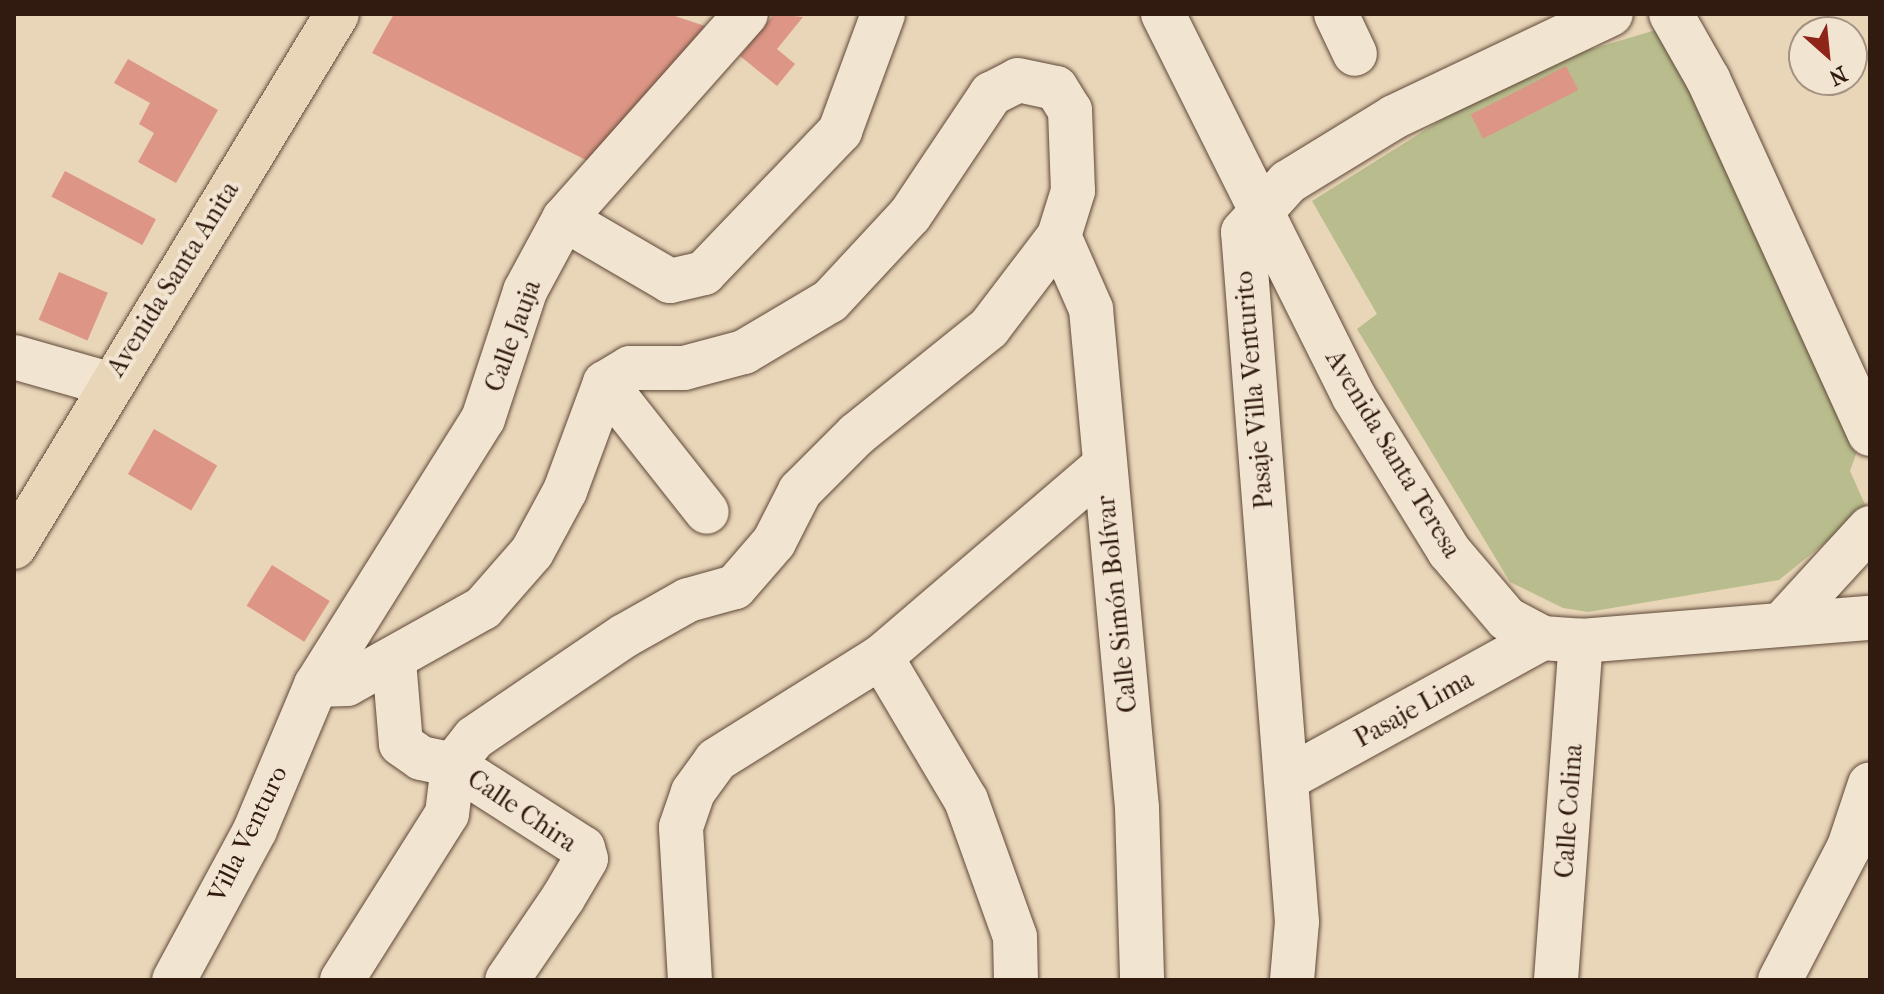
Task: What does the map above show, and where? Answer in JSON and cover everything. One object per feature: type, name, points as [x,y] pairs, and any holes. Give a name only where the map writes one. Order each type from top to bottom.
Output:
[{"type":"main road","name":"Avenida Santa Anita","points":[[14,547],[109,384],[337,14]]},
{"type":"street","name":"Calle Jauja","points":[[316,685],[483,419],[525,291],[564,219],[746,14]]},
{"type":"street","points":[[564,219],[670,281],[704,273],[840,131],[883,14]]},
{"type":"street","name":"Avenida Santa Teresa","points":[[1163,14],[1354,397],[1449,551],[1507,619],[1562,640]]},
{"type":"street","points":[[1336,14],[1355,54]]},
{"type":"street","points":[[1259,206],[1394,117],[1611,14]]},
{"type":"street","points":[[1671,14],[1708,79],[1870,434]]},
{"type":"street","points":[[316,685],[347,684],[394,661],[483,608],[532,552],[565,491],[605,383],[630,368],[684,368],[744,352],[830,301],[910,215],[968,120],[991,94],[1018,80],[1056,88],[1070,110],[1073,191],[1059,236],[989,328],[857,434],[800,491],[774,542],[735,587],[688,600],[624,636],[474,738],[453,765],[447,814],[342,980]]},
{"type":"street","name":"Pasaje Villa Venturito","points":[[1259,206],[1243,232],[1241,267],[1297,922],[1292,980]]},
{"type":"street","name":"Calle Simón Bolívar","points":[[1059,236],[1091,309],[1103,467],[1137,808],[1142,980]]},
{"type":"street","points":[[14,357],[109,384]]},
{"type":"street","points":[[605,383],[707,512]]},
{"type":"street","points":[[690,980],[681,827],[693,792],[716,760],[881,657],[1103,467]]},
{"type":"street","points":[[1783,623],[1870,528]]},
{"type":"street","points":[[1562,640],[1870,618]]},
{"type":"street","name":"Pasaje Lima","points":[[1286,779],[1562,640]]},
{"type":"street","name":"Calle Colina","points":[[1556,980],[1562,640]]},
{"type":"street","points":[[881,657],[966,800],[1015,937],[1016,980]]},
{"type":"street","name":"Calle Chira","points":[[394,661],[401,744],[421,758],[453,765],[583,848],[586,859],[507,980]]},
{"type":"street","name":"Villa Venturo","points":[[174,980],[255,830],[316,685]]},
{"type":"street","points":[[1780,980],[1849,847],[1870,784]]},
{"type":"green space","points":[[1666,27],[1861,440],[1850,471],[1867,509],[1779,580],[1588,612],[1563,608],[1510,582],[1357,329],[1377,314],[1312,201],[1462,107],[1585,51]]},
{"type":"building","points":[[394,14],[669,14],[711,28],[588,161],[372,53]]},
{"type":"building","points":[[774,14],[803,17],[777,49],[795,64],[777,86],[740,56]]},
{"type":"building","points":[[128,59],[218,110],[176,183],[138,162],[154,133],[139,124],[150,103],[114,83]]},
{"type":"building","points":[[1566,66],[1578,90],[1483,139],[1471,115]]},
{"type":"building","points":[[65,171],[156,219],[142,245],[51,197]]},
{"type":"building","points":[[59,272],[108,293],[87,341],[39,320]]},
{"type":"building","points":[[154,429],[217,466],[191,511],[128,474]]},
{"type":"building","points":[[272,565],[330,601],[304,642],[247,606]]}]
